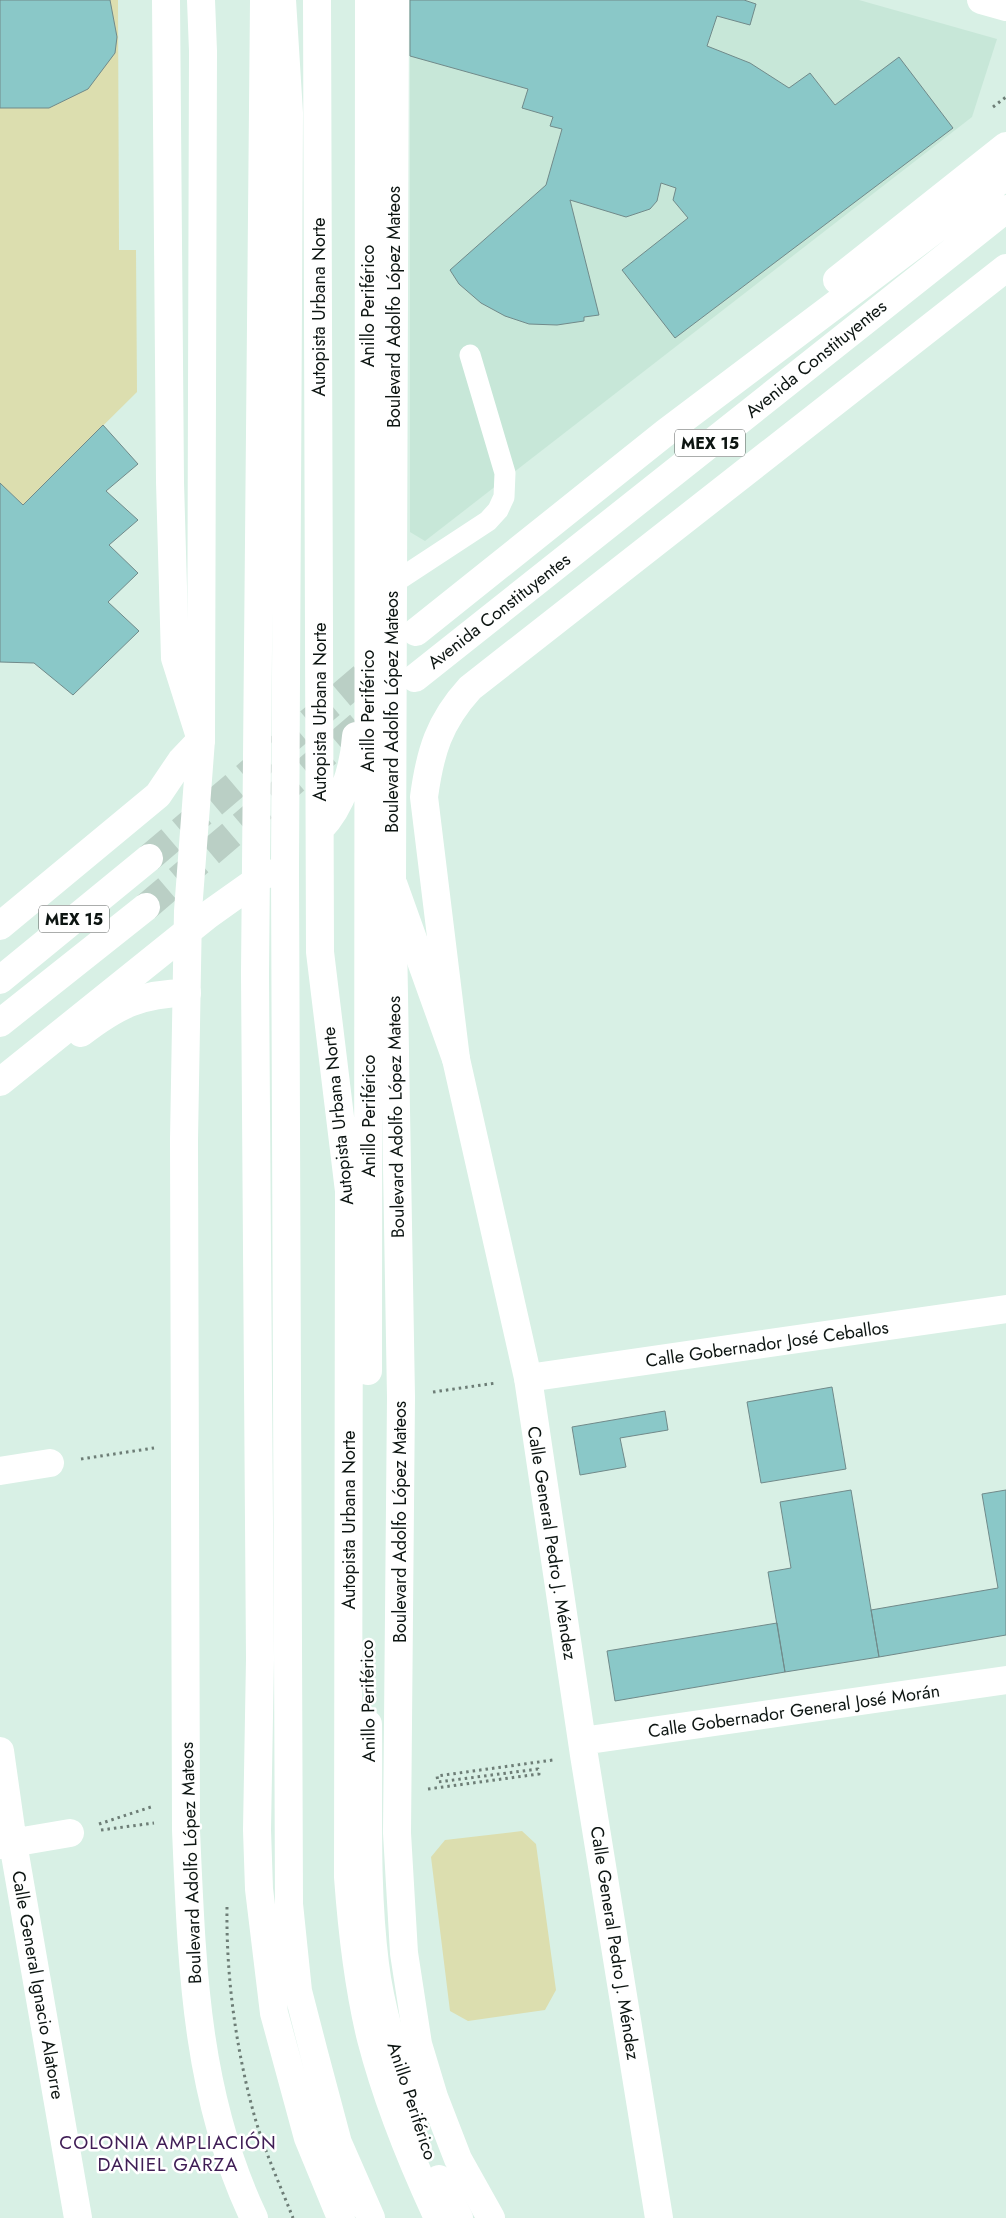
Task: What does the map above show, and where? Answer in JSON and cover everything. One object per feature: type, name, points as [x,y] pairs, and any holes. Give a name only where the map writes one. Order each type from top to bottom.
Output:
[{"type":"main road","points":[[0,926],[158,795],[181,761],[201,740],[175,658],[170,482],[166,0]]},
{"type":"main road","name":"Boulevard Adolfo López Mateos","points":[[201,0],[203,51],[201,740],[188,910],[184,1140],[184,1444],[187,1599],[186,1796],[192,1939],[206,2074],[221,2135],[254,2218]]},
{"type":"main road","points":[[264,0],[255,974],[260,1659],[257,1830],[259,1889],[274,2013],[308,2138],[341,2218]]},
{"type":"main road","points":[[282,0],[289,113],[285,879],[289,1904],[298,1991],[314,2053],[338,2143],[371,2218]]},
{"type":"main road","name":"Autopista Urbana Norte","points":[[317,0],[320,952],[349,1191],[348,1877],[353,1935],[371,2038],[400,2128],[438,2218]]},
{"type":"main road","points":[[0,1082],[208,915],[300,850],[330,820],[345,787],[355,745],[362,598],[363,0]]},
{"type":"main road","name":"Anillo Periférico","points":[[369,0],[369,1204],[366,1576],[370,1882],[375,1965],[392,2038],[414,2118],[437,2176],[459,2218]]},
{"type":"main road","name":"Boulevard Adolfo López Mateos","points":[[395,0],[392,880],[401,1397],[398,1833],[404,1953],[418,2044],[434,2097],[458,2159],[491,2218]]},
{"type":"main road","points":[[981,0],[1006,7]]},
{"type":"main road","points":[[665,433],[734,362],[1006,146]]},
{"type":"main road","name":"Avenida Constituyentes","points":[[416,632],[665,433],[1006,176]]},
{"type":"main road","name":"Avenida Constituyentes","points":[[415,678],[1006,209]]},
{"type":"main road","points":[[456,1059],[424,797],[428,765],[445,720],[456,703],[470,688],[1006,268]]},
{"type":"main road","name":"MEX 15","points":[[0,980],[149,858]]},
{"type":"main road","name":"Calle General Pedro J. Méndez","points":[[392,880],[456,1059],[528,1378],[584,1748],[659,2218]]},
{"type":"main road","name":"MEX 15","points":[[0,1023],[146,907]]},
{"type":"main road","points":[[0,1094],[107,1013],[144,997],[187,993]]},
{"type":"main road","name":"Calle Gobernador José Ceballos","points":[[528,1378],[1006,1310]]},
{"type":"main road","points":[[0,1471],[50,1463]]},
{"type":"main road","name":"Calle Gobernador General José Morán","points":[[584,1748],[1006,1680]]},
{"type":"main road","name":"Calle General Ignacio Alatorre","points":[[0,1751],[7,1844],[78,2218]]},
{"type":"main road","points":[[7,1844],[70,1833]]},
{"type":"lane","points":[[392,584],[488,521],[498,510],[504,496],[505,473],[470,355]]},
{"type":"path","points":[[993,107],[1006,97]]},
{"type":"path","points":[[401,1397],[528,1378]]},
{"type":"path","points":[[50,1463],[184,1444]]},
{"type":"path","points":[[426,1789],[539,1774],[538,1769],[438,1782],[437,1776],[584,1748]]},
{"type":"path","points":[[70,1833],[186,1796]]},
{"type":"path","points":[[70,1833],[148,1824]]},
{"type":"shaded area","points":[[410,0],[859,0],[997,39],[972,117],[425,541],[410,532]]},
{"type":"green space","points":[[0,0],[118,0],[119,250],[136,250],[137,392],[23,505],[0,483]]},
{"type":"green space","points":[[522,1831],[536,1844],[556,1990],[545,2010],[468,2021],[450,2011],[431,1857],[445,1840]]},
{"type":"building","points":[[0,0],[110,0],[117,37],[115,53],[88,89],[49,108],[0,108]]},
{"type":"building","points":[[410,0],[744,0],[756,4],[750,25],[717,16],[707,46],[750,63],[789,88],[810,73],[835,105],[899,57],[953,128],[675,338],[622,270],[688,218],[673,200],[676,188],[661,183],[657,201],[650,209],[626,217],[570,200],[599,315],[584,317],[584,321],[557,325],[529,324],[505,316],[481,303],[459,284],[450,270],[546,185],[562,129],[550,126],[553,117],[522,108],[528,89],[410,56]]},
{"type":"building","points":[[103,425],[138,464],[106,491],[138,520],[109,545],[138,573],[108,602],[139,631],[73,695],[34,663],[0,662],[0,483],[23,505]]},
{"type":"building","points":[[832,1387],[846,1469],[761,1483],[747,1402]]},
{"type":"building","points":[[665,1411],[668,1430],[620,1438],[626,1467],[580,1475],[572,1427]]},
{"type":"building","points":[[851,1490],[879,1657],[785,1672],[768,1572],[791,1568],[780,1502]]},
{"type":"building","points":[[1006,1490],[1006,1635],[879,1657],[871,1610],[998,1588],[982,1494]]},
{"type":"building","points":[[777,1623],[785,1672],[615,1701],[607,1651]]},
{"type":"tunnel","points":[[149,858],[384,659]]},
{"type":"tunnel","points":[[146,907],[369,717]]},
{"type":"district","name":"COLONIA AMPLIACIÓN DANIEL GARZA","points":[[168,2153]]}]
